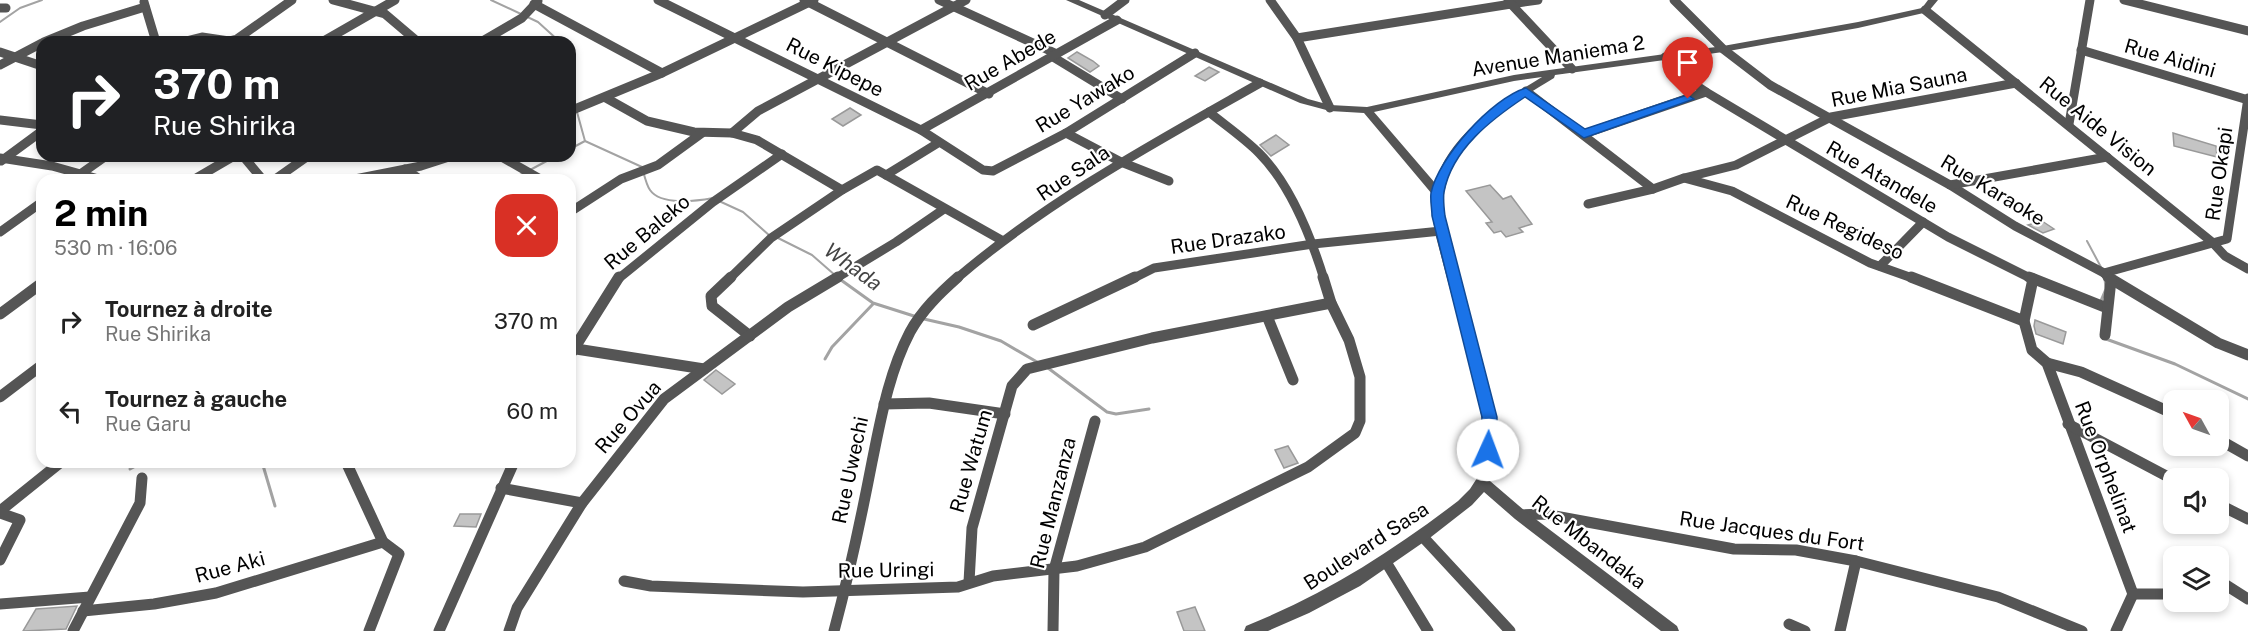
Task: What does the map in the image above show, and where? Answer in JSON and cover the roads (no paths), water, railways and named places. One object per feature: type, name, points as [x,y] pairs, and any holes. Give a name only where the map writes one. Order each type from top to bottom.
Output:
[{"type":"street","points":[[241,36],[292,0]]},
{"type":"street","points":[[333,0],[386,14],[411,36]]},
{"type":"street","points":[[333,36],[395,0]]},
{"type":"street","name":"Rue Kipepe","points":[[658,0],[739,38],[817,81],[921,130],[983,170],[993,171]]},
{"type":"street","points":[[939,0],[1055,56],[1122,99]]},
{"type":"street","points":[[732,133],[758,111],[966,0]]},
{"type":"street","name":"Avenue Maniema 2","points":[[1071,0],[1304,102],[1330,108],[1367,110],[1514,78],[1724,49],[1858,26],[1925,10]]},
{"type":"street","points":[[1105,15],[1125,0]]},
{"type":"street","points":[[1260,0],[1272,3],[1297,38],[1330,108]]},
{"type":"street","points":[[1297,38],[1509,2],[1538,0]]},
{"type":"street","points":[[1674,0],[1724,49]]},
{"type":"street","points":[[1925,10],[1933,0]]},
{"type":"street","points":[[2069,124],[2090,0]]},
{"type":"street","points":[[2124,0],[2248,31]]},
{"type":"street","points":[[576,110],[739,38],[809,1],[989,94]]},
{"type":"street","points":[[490,36],[525,16],[537,2],[662,73]]},
{"type":"street","points":[[1509,2],[1572,69]]},
{"type":"street","points":[[58,36],[144,4],[154,36]]},
{"type":"street","name":"Rue Aide Vision","points":[[1925,10],[2069,124],[2212,242],[2225,256],[2248,269]]},
{"type":"street","name":"Rue Abede","points":[[921,130],[989,94],[1117,20]]},
{"type":"street","points":[[0,64],[36,45]]},
{"type":"street","name":"Rue Karaoke","points":[[1724,49],[1770,85],[1950,185],[2015,226],[2108,276],[2218,344],[2248,355]]},
{"type":"street","name":"Rue Aidini","points":[[2081,50],[2248,99]]},
{"type":"street","points":[[0,52],[36,64]]},
{"type":"street","name":"Rue Yawako","points":[[993,171],[1066,133],[1195,53]]},
{"type":"street","name":"Rue Atandele","points":[[1665,57],[1682,76],[1706,93],[1948,237],[2033,279],[2101,306]]},
{"type":"street","points":[[1483,483],[1488,466],[1490,417],[1441,231],[1438,193],[1448,167],[1466,140],[1491,114],[1556,73]]},
{"type":"street","name":"Rue Sala","points":[[919,318],[950,284],[1003,241],[1120,162],[1260,82]]},
{"type":"street","name":"Rue Mia Sauna","points":[[1588,204],[1653,189],[1684,178],[1736,165],[1831,117],[2016,83]]},
{"type":"street","points":[[1526,91],[1653,189]]},
{"type":"street","points":[[1584,134],[1706,93]]},
{"type":"street","points":[[606,98],[647,121],[702,133],[732,133],[757,140],[842,190]]},
{"type":"street","name":"Rue Okapi","points":[[2212,242],[2227,239],[2248,99]]},
{"type":"street","points":[[1367,110],[1438,193]]},
{"type":"street","name":"Rue Uringi","points":[[624,581],[651,585],[803,592],[958,587],[976,578],[1054,570],[1117,556],[1145,547],[1308,467],[1355,433],[1360,421],[1360,377],[1349,340],[1331,303],[1313,244],[1279,178],[1258,153],[1209,112]]},
{"type":"street","points":[[0,120],[36,124]]},
{"type":"street","points":[[576,208],[621,179],[658,165],[702,133]]},
{"type":"street","points":[[1066,133],[1120,162],[1169,181]]},
{"type":"street","points":[[2,160],[36,135]]},
{"type":"street","points":[[885,175],[938,143]]},
{"type":"street","name":"Rue Baleko","points":[[576,343],[614,282],[632,265],[782,154]]},
{"type":"street","points":[[1950,185],[2107,157]]},
{"type":"street","points":[[2,160],[52,166],[81,174],[98,162]]},
{"type":"street","points":[[203,174],[224,162]]},
{"type":"street","points":[[248,162],[258,174]]},
{"type":"street","points":[[282,174],[300,162]]},
{"type":"street","points":[[394,174],[419,162]]},
{"type":"street","points":[[511,162],[532,174]]},
{"type":"street","points":[[381,174],[401,170],[409,174]]},
{"type":"street","points":[[750,336],[712,306],[711,296],[773,237],[842,190],[877,170],[1003,241]]},
{"type":"street","points":[[2237,174],[2248,177]]},
{"type":"street","name":"Rue Regideso","points":[[1684,178],[1732,191],[1880,266],[2024,321]]},
{"type":"street","points":[[0,232],[36,206]]},
{"type":"street","name":"Rue Ovua","points":[[509,631],[517,609],[582,502],[664,399],[788,307],[896,242],[944,209]]},
{"type":"street","points":[[1880,266],[1923,222]]},
{"type":"street","name":"Rue Drazako","points":[[1033,325],[1154,268],[1313,244],[1441,231]]},
{"type":"street","points":[[2105,335],[2101,306],[2108,276],[2212,242]]},
{"type":"street","points":[[2024,321],[2033,279]]},
{"type":"street","points":[[0,314],[36,287]]},
{"type":"street","points":[[1293,380],[1267,316],[1331,303]]},
{"type":"street","name":"Rue Watum","points":[[969,582],[972,528],[1012,386],[1027,369],[1152,338],[1267,316]]},
{"type":"street","name":"Rue Uwechi","points":[[834,631],[846,590],[884,404],[910,332],[919,318]]},
{"type":"street","name":"Rue Orphelinat","points":[[2024,321],[2032,350],[2047,363],[2133,594]]},
{"type":"street","points":[[576,352],[704,369]]},
{"type":"street","points":[[2047,363],[2081,372],[2163,409]]},
{"type":"street","points":[[0,397],[36,369]]},
{"type":"street","points":[[884,404],[929,402],[1005,414]]},
{"type":"street","name":"Rue Manzanza","points":[[1053,631],[1054,570],[1095,421]]},
{"type":"street","points":[[2068,424],[2163,474]]},
{"type":"street","points":[[2229,445],[2248,456]]},
{"type":"street","points":[[0,560],[20,520],[0,512],[54,468]]},
{"type":"street","points":[[349,468],[382,542],[399,554],[369,631]]},
{"type":"street","points":[[439,631],[511,468]]},
{"type":"street","points":[[73,631],[140,503],[142,478]]},
{"type":"street","name":"Rue Mbandaka","points":[[1483,483],[1520,515],[1672,631]]},
{"type":"street","name":"Boulevard Sasa","points":[[1251,631],[1293,615],[1386,561],[1423,537],[1472,496],[1483,483]]},
{"type":"street","points":[[501,488],[582,502]]},
{"type":"street","points":[[2229,510],[2248,519]]},
{"type":"street","name":"Rue Jacques du Fort","points":[[1520,515],[1544,514],[1734,549],[1796,550],[1856,561],[1998,597],[2082,631]]},
{"type":"street","points":[[1423,537],[1510,631]]},
{"type":"street","name":"Rue Aki","points":[[83,611],[154,604],[216,593],[382,542]]},
{"type":"street","points":[[1386,561],[1428,631]]},
{"type":"street","points":[[1840,631],[1856,561]]},
{"type":"street","points":[[2229,587],[2248,599]]},
{"type":"street","points":[[2116,631],[2133,594],[2163,594]]},
{"type":"street","points":[[0,604],[90,597]]},
{"type":"street","points":[[1788,624],[1805,631]]},
{"type":"waterway","points":[[0,22],[20,8],[42,0]]},
{"type":"waterway","name":"Whada","points":[[491,0],[538,22],[553,36]]},
{"type":"waterway","name":"Whada","points":[[577,112],[585,141]]},
{"type":"waterway","points":[[576,146],[585,141]]},
{"type":"waterway","name":"Whada","points":[[585,141],[642,167],[646,182],[655,195],[680,201],[713,198]]},
{"type":"waterway","points":[[530,170],[545,162]]},
{"type":"waterway","name":"Whada","points":[[719,201],[743,212],[770,236]]},
{"type":"waterway","name":"Whada","points":[[776,237],[812,255],[836,276]]},
{"type":"waterway","points":[[2087,241],[2102,269]]},
{"type":"waterway","points":[[2100,303],[2106,289],[2105,278]]},
{"type":"waterway","name":"Whada","points":[[841,280],[873,303],[917,317]]},
{"type":"waterway","points":[[825,359],[832,347],[873,304]]},
{"type":"waterway","name":"Whada","points":[[924,319],[959,327],[1001,341],[1037,362]]},
{"type":"waterway","points":[[2106,339],[2175,364],[2248,399]]},
{"type":"waterway","name":"Whada","points":[[1048,368],[1107,412],[1116,414],[1149,409]]},
{"type":"waterway","points":[[264,468],[275,506]]}]
